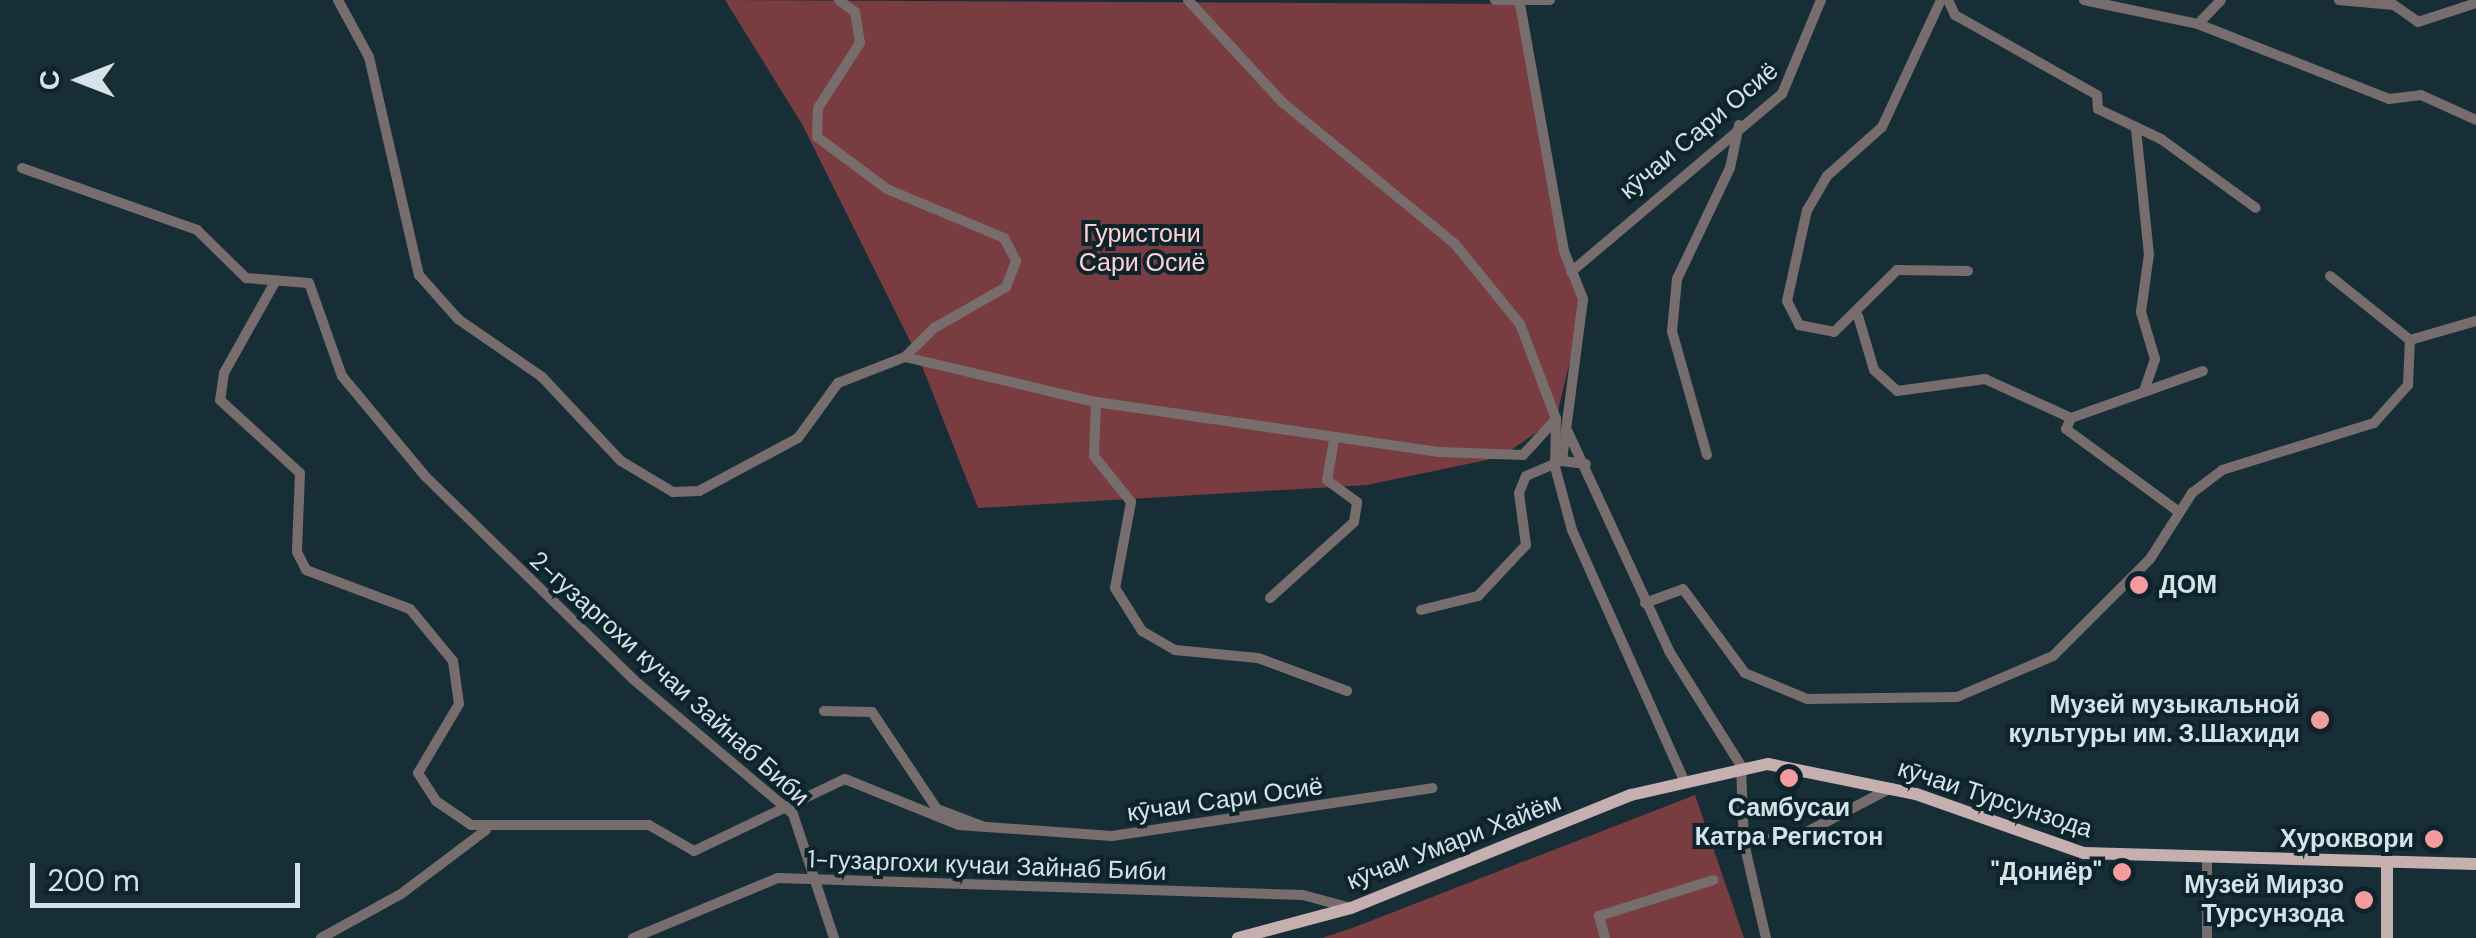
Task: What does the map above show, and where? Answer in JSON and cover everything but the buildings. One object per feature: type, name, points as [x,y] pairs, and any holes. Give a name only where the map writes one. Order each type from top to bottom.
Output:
[{"type":"main road","name":"кӯчаи Турсунзода","points":[[1684,780],[1741,766],[1802,768],[1892,788],[2084,854],[2208,861],[2476,864]]},
{"type":"main road","name":"кӯчаи Умари Хайём","points":[[1238,938],[1351,908],[1684,780]]},
{"type":"main road","points":[[2387,864],[2387,938]]},
{"type":"street","points":[[338,0],[369,57],[419,275],[458,319],[542,377],[621,460],[674,492],[698,491],[798,438],[838,383],[905,357],[934,328],[1006,288],[1016,261],[1004,238],[887,189],[817,138],[818,108],[860,43],[855,12],[840,0]]},
{"type":"street","points":[[1188,0],[1268,88],[1408,201],[1498,290],[1534,350],[1556,419],[1559,464],[1572,530],[1684,780]]},
{"type":"street","points":[[1495,0],[1520,4],[1550,0]]},
{"type":"street","name":"кӯчаи Сари Осиё","points":[[1571,272],[1796,74],[1821,0]]},
{"type":"street","points":[[1968,271],[1898,270],[1858,316],[1834,332],[1799,325],[1787,301],[1792,259],[1827,176],[1882,127],[1944,0],[1955,15],[2084,86],[2098,110],[2136,130],[2256,208]]},
{"type":"street","points":[[2084,0],[2198,24],[2389,99],[2420,95],[2476,120]]},
{"type":"street","points":[[2198,24],[2221,0]]},
{"type":"street","points":[[2339,0],[2394,6],[2418,22],[2476,2]]},
{"type":"street","points":[[1520,4],[1571,272],[1583,313],[1568,432],[1559,464]]},
{"type":"street","points":[[1707,455],[1672,332],[1677,279],[1730,168],[1739,125]]},
{"type":"street","points":[[2136,130],[2149,254],[2141,312],[2145,349],[2155,359],[2144,392]]},
{"type":"street","points":[[22,168],[197,230],[246,278],[275,282],[224,373],[220,400],[300,473],[296,552],[306,570],[410,609],[453,661],[459,704],[420,781],[486,830],[400,894],[320,938]]},
{"type":"street","points":[[2330,276],[2410,340]]},
{"type":"street","name":"2-гузаргохи кучаи Зайнаб Биби","points":[[275,282],[306,281],[342,376],[449,502],[634,680],[784,804],[820,876],[834,938]]},
{"type":"street","points":[[1858,316],[1874,370],[1897,391],[1986,379],[2071,418],[2203,371]]},
{"type":"street","points":[[2410,340],[2476,321]]},
{"type":"street","points":[[1645,603],[1683,588],[1745,673],[1807,698],[1957,697],[2053,656],[2150,559],[2179,512],[2222,470],[2374,423],[2408,386],[2410,340]]},
{"type":"street","points":[[905,357],[1096,402],[1334,441],[1523,455],[1556,419]]},
{"type":"street","points":[[1096,402],[1094,456],[1132,502],[1115,588],[1142,631],[1175,650],[1258,658],[1347,691]]},
{"type":"street","points":[[2071,418],[2066,429],[2179,512]]},
{"type":"street","points":[[1568,432],[1586,464],[1645,603],[1741,766],[1744,844],[1766,938]]},
{"type":"street","points":[[1270,598],[1354,522],[1357,502],[1325,474],[1334,441]]},
{"type":"street","points":[[1421,610],[1485,591],[1528,541],[1522,482],[1559,464],[1586,464]]},
{"type":"street","points":[[824,711],[872,712],[936,809],[982,827]]},
{"type":"street","name":"кӯчаи Сари Осиё","points":[[486,830],[649,825],[694,851],[797,797],[845,779],[912,812],[982,827],[1168,832],[1432,788]]},
{"type":"street","points":[[1744,844],[1801,835],[1892,788]]},
{"type":"street","points":[[2207,938],[2208,861]]},
{"type":"street","name":"1-гузаргохи кучаи Зайнаб Биби","points":[[633,938],[743,886],[820,876],[1303,895],[1351,908]]},
{"type":"street","points":[[1605,938],[1600,916],[1714,880]]},
{"type":"green space","name":"Гуристони Сари Осиё","points":[[725,0],[1520,4],[1564,251],[1583,307],[1556,419],[1501,457],[1367,485],[978,508],[920,361],[802,124]]},
{"type":"green space","points":[[1695,795],[1744,938],[1322,938],[1355,927]]},
{"type":"place","name":"ДОМ","points":[[2139,585]]},
{"type":"place","name":"Музей музыкальной культуры им. З.Шахиди","points":[[2320,720]]},
{"type":"place","name":"Самбусаи Катра Регистон","points":[[1789,778]]},
{"type":"place","name":"Хуроквори","points":[[2434,839]]},
{"type":"place","name":"\"Дониёр\"","points":[[2122,872]]},
{"type":"place","name":"Музей Мирзо Турсунзода","points":[[2364,900]]}]
